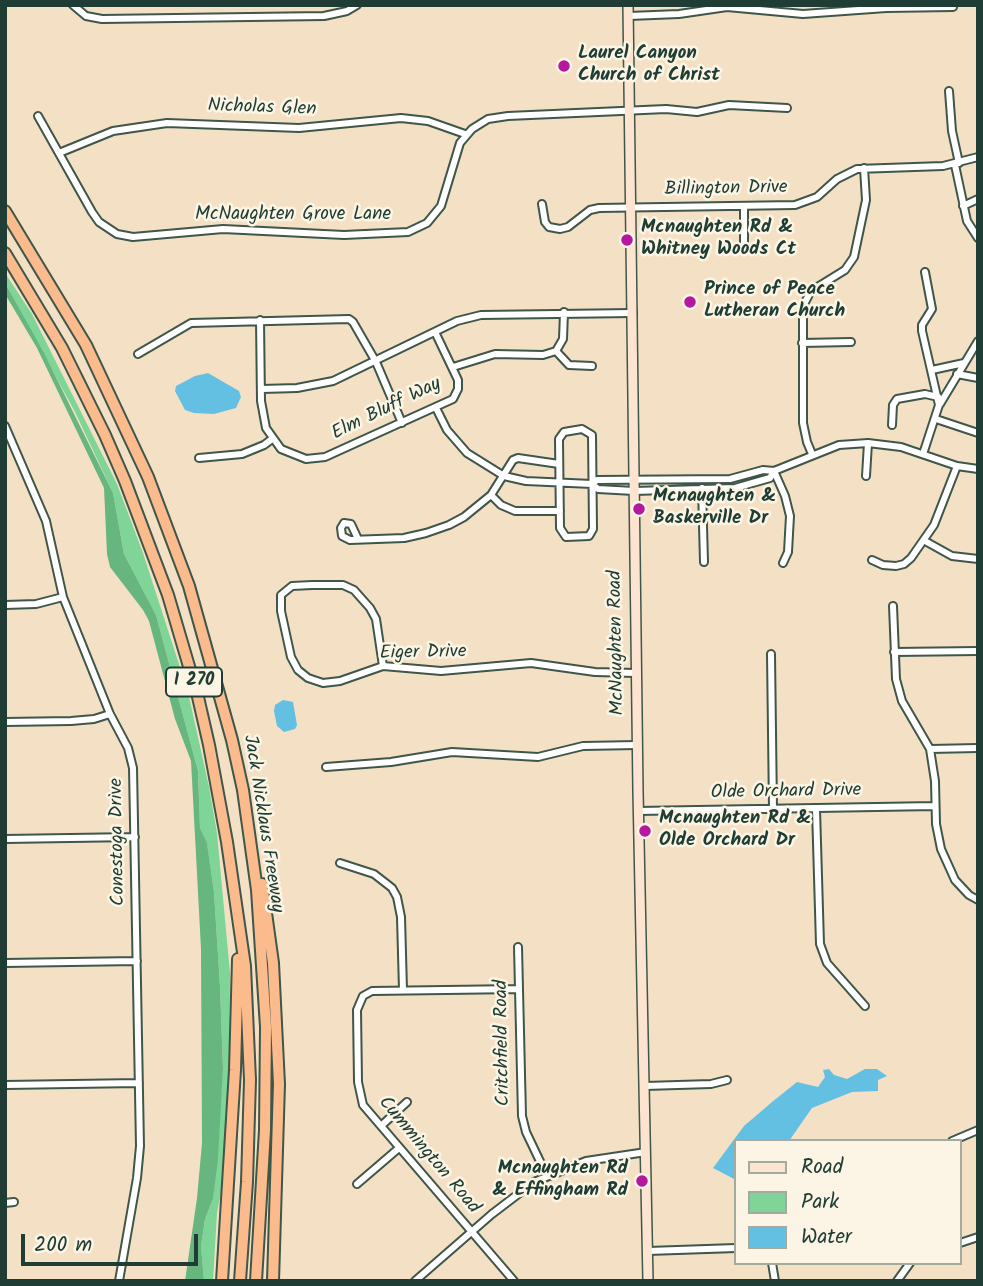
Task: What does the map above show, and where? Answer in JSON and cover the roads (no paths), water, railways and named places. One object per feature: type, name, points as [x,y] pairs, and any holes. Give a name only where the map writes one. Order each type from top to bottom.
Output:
[{"type":"highway","name":"Jack Nicklaus Freeway","points":[[5,211],[86,345],[148,477],[201,625],[232,740],[257,890],[266,1027],[264,1141],[256,1281]]},
{"type":"highway","name":"Jack Nicklaus Freeway","points":[[5,253],[53,332],[106,436],[148,537],[198,696],[220,794],[246,966],[249,1030],[247,1182],[240,1281]]},
{"type":"highway","points":[[253,858],[264,889],[278,1027],[279,1133],[273,1281]]},
{"type":"highway","points":[[222,1281],[239,964],[233,890]]},
{"type":"street","points":[[74,5],[86,16],[102,19],[324,16],[347,11],[357,5]]},
{"type":"street","name":"McNaughten Road","points":[[628,5],[638,811],[648,1281]]},
{"type":"street","points":[[803,5],[803,14]]},
{"type":"street","points":[[629,16],[679,14],[737,7],[803,14],[886,8],[953,7]]},
{"type":"street","points":[[949,91],[963,206],[967,221],[978,238]]},
{"type":"street","points":[[465,135],[480,123],[497,117],[666,110],[697,112],[729,105],[787,108]]},
{"type":"street","name":"McNaughten Grove Lane","points":[[38,116],[95,217],[110,230],[125,236],[223,229],[344,235],[417,229],[441,206],[456,149],[465,135]]},
{"type":"street","name":"Nicholas Glen","points":[[59,153],[113,131],[167,123],[299,128],[401,118],[428,121],[465,135]]},
{"type":"street","name":"Billington Drive","points":[[542,204],[545,222],[549,227],[560,229],[568,227],[594,208],[802,203],[817,197],[845,174],[864,169],[957,164],[978,157]]},
{"type":"street","points":[[812,454],[803,423],[801,316],[806,298],[819,285],[845,270],[854,257],[866,200],[864,169]]},
{"type":"street","points":[[963,206],[978,199]]},
{"type":"street","points":[[744,206],[744,246]]},
{"type":"street","points":[[925,272],[932,309],[922,325],[922,331],[939,405]]},
{"type":"street","points":[[453,367],[495,354],[543,355],[556,351],[563,339],[564,313]]},
{"type":"street","points":[[261,389],[310,386],[333,381],[457,321],[481,315],[633,313]]},
{"type":"street","points":[[138,354],[191,323],[349,319],[354,322],[376,362],[402,423]]},
{"type":"street","points":[[199,458],[242,454],[264,446],[272,439],[263,416],[260,320]]},
{"type":"street","name":"Elm Bluff Way","points":[[272,439],[281,449],[296,456],[316,458],[336,452],[453,399],[458,380],[435,332]]},
{"type":"street","points":[[923,454],[939,405],[978,341]]},
{"type":"street","points":[[802,343],[851,342]]},
{"type":"street","points":[[556,351],[569,365],[592,366]]},
{"type":"street","points":[[932,370],[964,363]]},
{"type":"street","points":[[957,374],[978,378]]},
{"type":"street","points":[[892,425],[893,405],[897,400],[925,394],[938,397]]},
{"type":"street","points":[[436,408],[459,445],[476,460],[504,476],[526,481],[592,484],[597,480],[634,486],[735,488],[771,478],[774,471]]},
{"type":"street","points":[[936,419],[978,433]]},
{"type":"street","name":"Conestoga Drive","points":[[6,430],[46,521],[63,597],[110,713],[128,748],[133,768],[138,1168],[119,1281]]},
{"type":"street","points":[[586,430],[592,435],[592,533],[566,537],[561,532],[560,483],[561,435],[568,431],[586,430]]},
{"type":"street","points":[[634,486],[730,479],[763,470],[774,471],[839,445],[868,443],[887,444],[957,467],[978,469]]},
{"type":"street","points":[[866,476],[868,443]]},
{"type":"street","points":[[358,539],[404,538],[438,530],[464,516],[491,495],[513,460],[518,458],[559,464]]},
{"type":"street","points":[[872,560],[883,565],[904,564],[925,541],[942,508],[957,467]]},
{"type":"street","points":[[774,471],[790,516],[788,552],[783,563]]},
{"type":"street","points":[[702,479],[704,562]]},
{"type":"street","points":[[491,495],[501,505],[515,511],[560,512]]},
{"type":"street","points":[[925,541],[952,556],[978,559]]},
{"type":"street","name":"Eiger Drive","points":[[383,666],[376,619],[354,590],[343,585],[328,584],[292,586],[281,595],[281,611],[289,653],[302,673],[323,683],[333,683],[383,666],[441,671],[531,663],[595,672],[636,673]]},
{"type":"street","points":[[5,605],[36,604],[63,597]]},
{"type":"street","points":[[893,606],[896,679],[902,701],[930,749],[934,772],[937,837],[945,862],[964,890],[978,900]]},
{"type":"street","points":[[894,652],[978,651]]},
{"type":"street","points":[[771,654],[772,810]]},
{"type":"street","points":[[5,723],[71,722],[94,719],[110,713]]},
{"type":"street","points":[[326,767],[391,762],[452,752],[538,757],[583,746],[637,745]]},
{"type":"street","points":[[930,749],[978,748]]},
{"type":"street","name":"Olde Orchard Drive","points":[[638,811],[935,806]]},
{"type":"street","points":[[816,809],[820,944],[827,963],[865,1006]]},
{"type":"street","points":[[5,839],[135,838]]},
{"type":"street","points":[[340,863],[374,874],[392,888],[397,897],[401,917],[403,990],[519,989]]},
{"type":"street","name":"Critchfield Road","points":[[518,947],[522,1116],[526,1132],[547,1175]]},
{"type":"street","points":[[5,963],[137,961]]},
{"type":"street","name":"Cummington Road","points":[[403,990],[372,991],[363,996],[357,1010],[360,1097],[368,1112],[514,1281]]},
{"type":"street","points":[[645,1086],[711,1084],[727,1080]]},
{"type":"street","points":[[5,1085],[139,1083]]},
{"type":"street","points":[[381,1126],[407,1102]]},
{"type":"street","points":[[957,1139],[978,1130]]},
{"type":"street","points":[[357,1184],[399,1148]]},
{"type":"street","points":[[415,1281],[522,1190],[547,1175],[598,1158],[646,1152]]},
{"type":"street","points":[[5,1203],[14,1202]]},
{"type":"street","points":[[648,1251],[734,1248]]},
{"type":"street","points":[[897,1281],[909,1265]]},
{"type":"water","points":[[208,373],[239,391],[241,397],[236,408],[214,414],[185,410],[175,391],[176,386],[195,376]]},
{"type":"water","points":[[283,700],[293,702],[297,725],[295,729],[284,732],[277,726],[274,711],[275,705]]},
{"type":"water","points":[[829,1069],[834,1075],[847,1079],[865,1069],[877,1069],[887,1076],[878,1080],[878,1091],[852,1092],[812,1108],[790,1139],[734,1139],[744,1126],[797,1082],[818,1087],[825,1077],[823,1070]]},
{"type":"water","points":[[734,1140],[734,1179],[713,1168]]},
{"type":"place","name":"Laurel Canyon Church of Christ","points":[[564,66]]},
{"type":"place","name":"Mcnaughten Rd & Whitney Woods Ct","points":[[627,240]]},
{"type":"place","name":"Prince of Peace Lutheran Church","points":[[690,302]]},
{"type":"place","name":"Mcnaughten & Baskerville Dr","points":[[639,509]]},
{"type":"place","name":"Mcnaughten Rd & Olde Orchard Dr","points":[[645,831]]},
{"type":"place","name":"Mcnaughten Rd & Effingham Rd","points":[[642,1181]]}]
